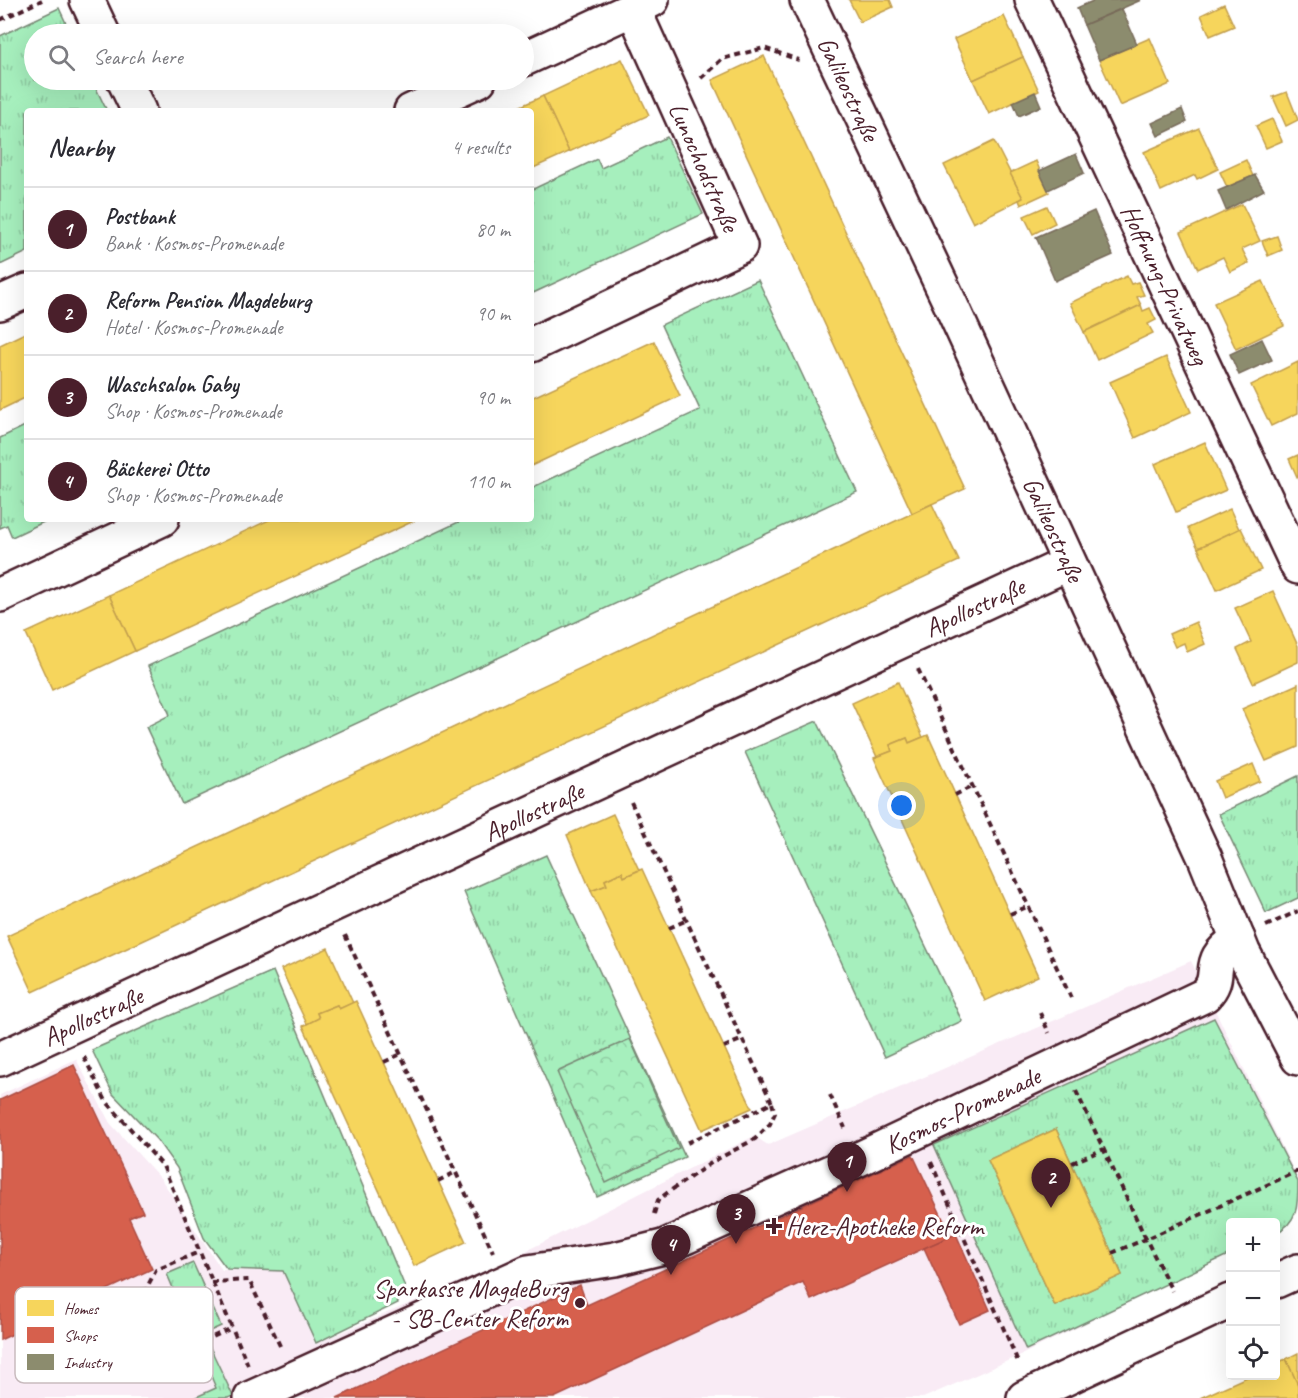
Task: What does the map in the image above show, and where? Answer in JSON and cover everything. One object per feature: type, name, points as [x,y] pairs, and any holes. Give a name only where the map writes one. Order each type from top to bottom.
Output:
[{"type":"street","points":[[87,0],[98,24]]},
{"type":"street","name":"Galileostraße","points":[[807,0],[951,305],[1067,564],[1205,858],[1238,939],[1298,1058]]},
{"type":"street","name":"Hoffnung-Privatweg","points":[[1032,0],[1298,567]]},
{"type":"street","name":"Lunochodstraße","points":[[534,54],[642,4],[740,246],[534,344]]},
{"type":"street","points":[[129,90],[138,108]]},
{"type":"street","points":[[418,108],[457,90]]},
{"type":"street","points":[[0,303],[24,292]]},
{"type":"street","points":[[0,595],[156,522]]},
{"type":"street","name":"Apollostraße","points":[[0,1059],[1067,564]]},
{"type":"street","name":"Kosmos-Promenade","points":[[256,1396],[528,1272],[615,1259],[663,1247],[918,1131],[1056,1047],[1205,995],[1214,981],[1216,959],[1224,948],[1238,939]]},
{"type":"street","points":[[1280,1279],[1298,1271]]},
{"type":"street","points":[[1028,1396],[1226,1303]]},
{"type":"path","points":[[0,20],[42,0]]},
{"type":"path","points":[[693,85],[722,59],[764,48],[806,62]]},
{"type":"path","points":[[904,638],[1071,998]]},
{"type":"path","points":[[617,771],[775,1113],[773,1119],[755,1139],[714,1161],[658,1200],[654,1215],[663,1247]]},
{"type":"path","points":[[955,795],[973,786]]},
{"type":"path","points":[[331,904],[507,1282]]},
{"type":"path","points":[[1010,914],[1029,906]]},
{"type":"path","points":[[669,928],[687,920]]},
{"type":"path","points":[[1040,1013],[1187,1321]]},
{"type":"path","points":[[70,1026],[106,1101],[163,1166],[231,1328],[256,1396]]},
{"type":"path","points":[[724,1047],[742,1039]]},
{"type":"path","points":[[384,1062],[401,1054]]},
{"type":"path","points":[[830,1095],[844,1126]]},
{"type":"path","points":[[687,1143],[772,1103]]},
{"type":"path","points":[[918,1131],[1028,1396]]},
{"type":"path","points":[[1072,1163],[1104,1149]]},
{"type":"path","points":[[438,1181],[456,1172]]},
{"type":"path","points":[[1112,1253],[1298,1172]]},
{"type":"path","points":[[147,1287],[156,1270],[199,1252]]},
{"type":"path","points":[[211,1282],[249,1280],[295,1378]]},
{"type":"path","points":[[213,1336],[231,1328]]},
{"type":"shaded area","points":[[1191,961],[1298,1179],[1298,1209],[1280,1220],[1226,1218],[1226,1255],[1021,1355],[923,1398],[0,1398],[0,1095],[76,1059],[110,1123],[161,1179],[222,1270],[283,1271],[315,1344],[494,1267],[754,1136],[768,1145]]},
{"type":"green space","points":[[59,8],[66,24],[25,24]]},
{"type":"green space","points":[[24,25],[24,90],[97,90],[106,108],[24,108],[24,253],[0,265],[0,36]]},
{"type":"green space","points":[[667,137],[703,214],[534,293],[534,189],[597,159],[601,168]]},
{"type":"green space","points":[[758,280],[857,492],[182,804],[146,727],[170,715],[148,666],[459,522],[534,522],[534,487],[700,410],[661,325]]},
{"type":"green space","points":[[24,426],[24,522],[44,522],[12,537],[7,525],[0,528],[0,438]]},
{"type":"green space","points":[[817,721],[962,1021],[885,1057],[745,752]]},
{"type":"green space","points":[[1298,776],[1298,898],[1266,913],[1219,814]]},
{"type":"green space","points":[[546,855],[685,1157],[597,1197],[464,892]]},
{"type":"green space","points":[[273,971],[405,1287],[393,1292],[398,1303],[316,1343],[283,1271],[227,1269],[204,1238],[177,1168],[157,1140],[113,1094],[92,1050]]},
{"type":"green space","points":[[1214,1018],[1298,1182],[1298,1198],[1293,1218],[1280,1231],[1280,1218],[1226,1218],[1226,1256],[1026,1350],[934,1145]],"holes":[[[1056,1129],[1122,1275],[1055,1306],[988,1160]]]},
{"type":"green space","points":[[630,1039],[679,1148],[606,1183],[557,1072]]},
{"type":"green space","points":[[193,1263],[204,1287],[172,1287],[167,1274]]},
{"type":"green space","points":[[213,1308],[221,1326],[213,1330]]},
{"type":"green space","points":[[213,1354],[233,1396],[194,1398],[216,1388],[213,1381]]},
{"type":"building: Homes","points":[[849,0],[890,0],[893,7],[860,22]]},
{"type":"building: Homes","points":[[1224,4],[1234,26],[1210,36],[1201,15]]},
{"type":"building: Homes","points":[[1004,16],[1023,57],[973,80],[954,39]]},
{"type":"building: Homes","points":[[1150,38],[1170,84],[1120,106],[1099,60]]},
{"type":"building: Homes","points":[[764,56],[965,489],[912,513],[712,80]]},
{"type":"building: Homes","points":[[1023,57],[1039,91],[989,114],[973,80]]},
{"type":"building: Homes","points":[[622,59],[649,115],[569,152],[543,96]]},
{"type":"building: Homes","points":[[1287,92],[1298,120],[1286,126],[1273,97]]},
{"type":"building: Homes","points":[[543,96],[569,152],[534,168],[534,108],[517,108]]},
{"type":"building: Homes","points":[[1272,119],[1282,141],[1266,148],[1256,126]]},
{"type":"building: Homes","points":[[1199,128],[1218,169],[1197,179],[1195,175],[1161,191],[1144,152]]},
{"type":"building: Homes","points":[[994,141],[1023,198],[973,223],[944,165]]},
{"type":"building: Homes","points":[[1246,160],[1253,176],[1227,187],[1220,172]]},
{"type":"building: Homes","points":[[1036,161],[1049,192],[1021,205],[1019,200],[1023,198],[1010,173]]},
{"type":"building: Homes","points":[[1242,204],[1260,241],[1242,249],[1249,263],[1230,272],[1223,257],[1198,269],[1181,232]]},
{"type":"building: Homes","points":[[1047,206],[1055,223],[1033,234],[1024,216]]},
{"type":"building: Homes","points":[[1277,236],[1282,250],[1268,256],[1262,241]]},
{"type":"building: Homes","points":[[1127,276],[1131,284],[1138,282],[1144,295],[1137,297],[1141,305],[1084,332],[1070,303]]},
{"type":"building: Homes","points":[[1263,281],[1284,326],[1236,349],[1214,303]]},
{"type":"building: Homes","points":[[1141,305],[1143,311],[1150,308],[1156,320],[1148,324],[1153,333],[1097,360],[1084,332]]},
{"type":"building: Homes","points":[[24,333],[24,398],[0,410],[0,345]]},
{"type":"building: Homes","points":[[654,341],[680,396],[534,465],[534,397]]},
{"type":"building: Homes","points":[[1166,357],[1191,412],[1135,438],[1110,382]]},
{"type":"building: Homes","points":[[1298,362],[1298,413],[1271,426],[1251,385]]},
{"type":"building: Homes","points":[[1205,442],[1226,490],[1176,512],[1155,464]]},
{"type":"building: Homes","points":[[1298,455],[1298,479],[1289,459]]},
{"type":"building: Homes","points":[[932,504],[959,561],[33,992],[7,936]]},
{"type":"building: Homes","points":[[1230,509],[1239,529],[1198,548],[1188,528]]},
{"type":"building: Homes","points":[[265,522],[412,522],[135,651],[109,595]]},
{"type":"building: Homes","points":[[1241,528],[1261,570],[1217,590],[1198,548]]},
{"type":"building: Homes","points":[[1273,591],[1298,646],[1298,662],[1253,683],[1237,649],[1251,642],[1235,608]]},
{"type":"building: Homes","points":[[109,595],[135,651],[52,690],[26,633]]},
{"type":"building: Homes","points":[[1196,622],[1205,644],[1187,652],[1184,643],[1175,647],[1169,634]]},
{"type":"building: Homes","points":[[898,682],[923,737],[909,743],[907,738],[890,745],[892,751],[877,757],[852,703]]},
{"type":"building: Homes","points":[[1298,684],[1298,747],[1266,761],[1242,709]]},
{"type":"building: Homes","points":[[928,735],[1038,976],[985,1001],[874,758],[892,751],[890,745],[907,738],[909,743]]},
{"type":"building: Homes","points":[[1253,764],[1260,781],[1222,798],[1215,781]]},
{"type":"building: Homes","points":[[613,814],[639,870],[624,877],[622,872],[605,880],[607,885],[591,891],[567,835]]},
{"type":"building: Homes","points":[[642,869],[752,1108],[702,1130],[591,891],[607,885],[605,880],[622,872],[624,877]]},
{"type":"building: Homes","points":[[328,948],[353,1003],[339,1009],[337,1005],[317,1013],[319,1018],[307,1024],[281,969]]},
{"type":"building: Homes","points":[[356,1001],[466,1242],[414,1266],[303,1026],[319,1018],[317,1013],[337,1005],[339,1009]]},
{"type":"building: Homes","points":[[1056,1129],[1122,1275],[1055,1306],[988,1160]]},
{"type":"building: Homes","points":[[1298,1353],[1298,1385],[1286,1359]]},
{"type":"building: Homes","points":[[1286,1359],[1298,1385],[1298,1398],[1200,1398],[1240,1380],[1280,1380],[1280,1361]]},
{"type":"building: Shops","points":[[74,1065],[143,1212],[129,1218],[152,1269],[113,1287],[15,1287],[15,1333],[0,1340],[0,1100]]},
{"type":"building: Shops","points":[[913,1155],[951,1236],[811,1300],[803,1282],[554,1398],[337,1398],[580,1285],[587,1305]]},
{"type":"building: Shops","points":[[956,1234],[990,1310],[959,1324],[924,1248]]},
{"type":"building: Industry","points":[[1095,0],[1141,0],[1084,25],[1077,8]]},
{"type":"building: Industry","points":[[1122,9],[1137,44],[1099,60],[1084,25]]},
{"type":"building: Industry","points":[[1035,92],[1041,106],[1019,116],[1013,102]]},
{"type":"building: Industry","points":[[1182,109],[1187,122],[1158,136],[1152,123]]},
{"type":"building: Industry","points":[[1076,154],[1084,173],[1048,190],[1039,171]]},
{"type":"building: Industry","points":[[1255,175],[1264,190],[1226,210],[1218,191]]},
{"type":"building: Industry","points":[[1094,211],[1113,255],[1055,281],[1036,237]]},
{"type":"building: Industry","points":[[1262,339],[1272,360],[1239,375],[1230,354]]},
{"type":"place","name":"Postbank","points":[[847,1192]]},
{"type":"place","name":"Reform Pension Magdeburg","points":[[1051,1208]]},
{"type":"place","name":"Herz-Apotheke Reform","points":[[774,1226]]},
{"type":"place","name":"Waschsalon Gaby","points":[[736,1244]]},
{"type":"place","name":"Bäckerei Otto","points":[[671,1275]]},
{"type":"place","name":"Sparkasse MagdeBurg - SB-Center Reform","points":[[580,1303]]}]
